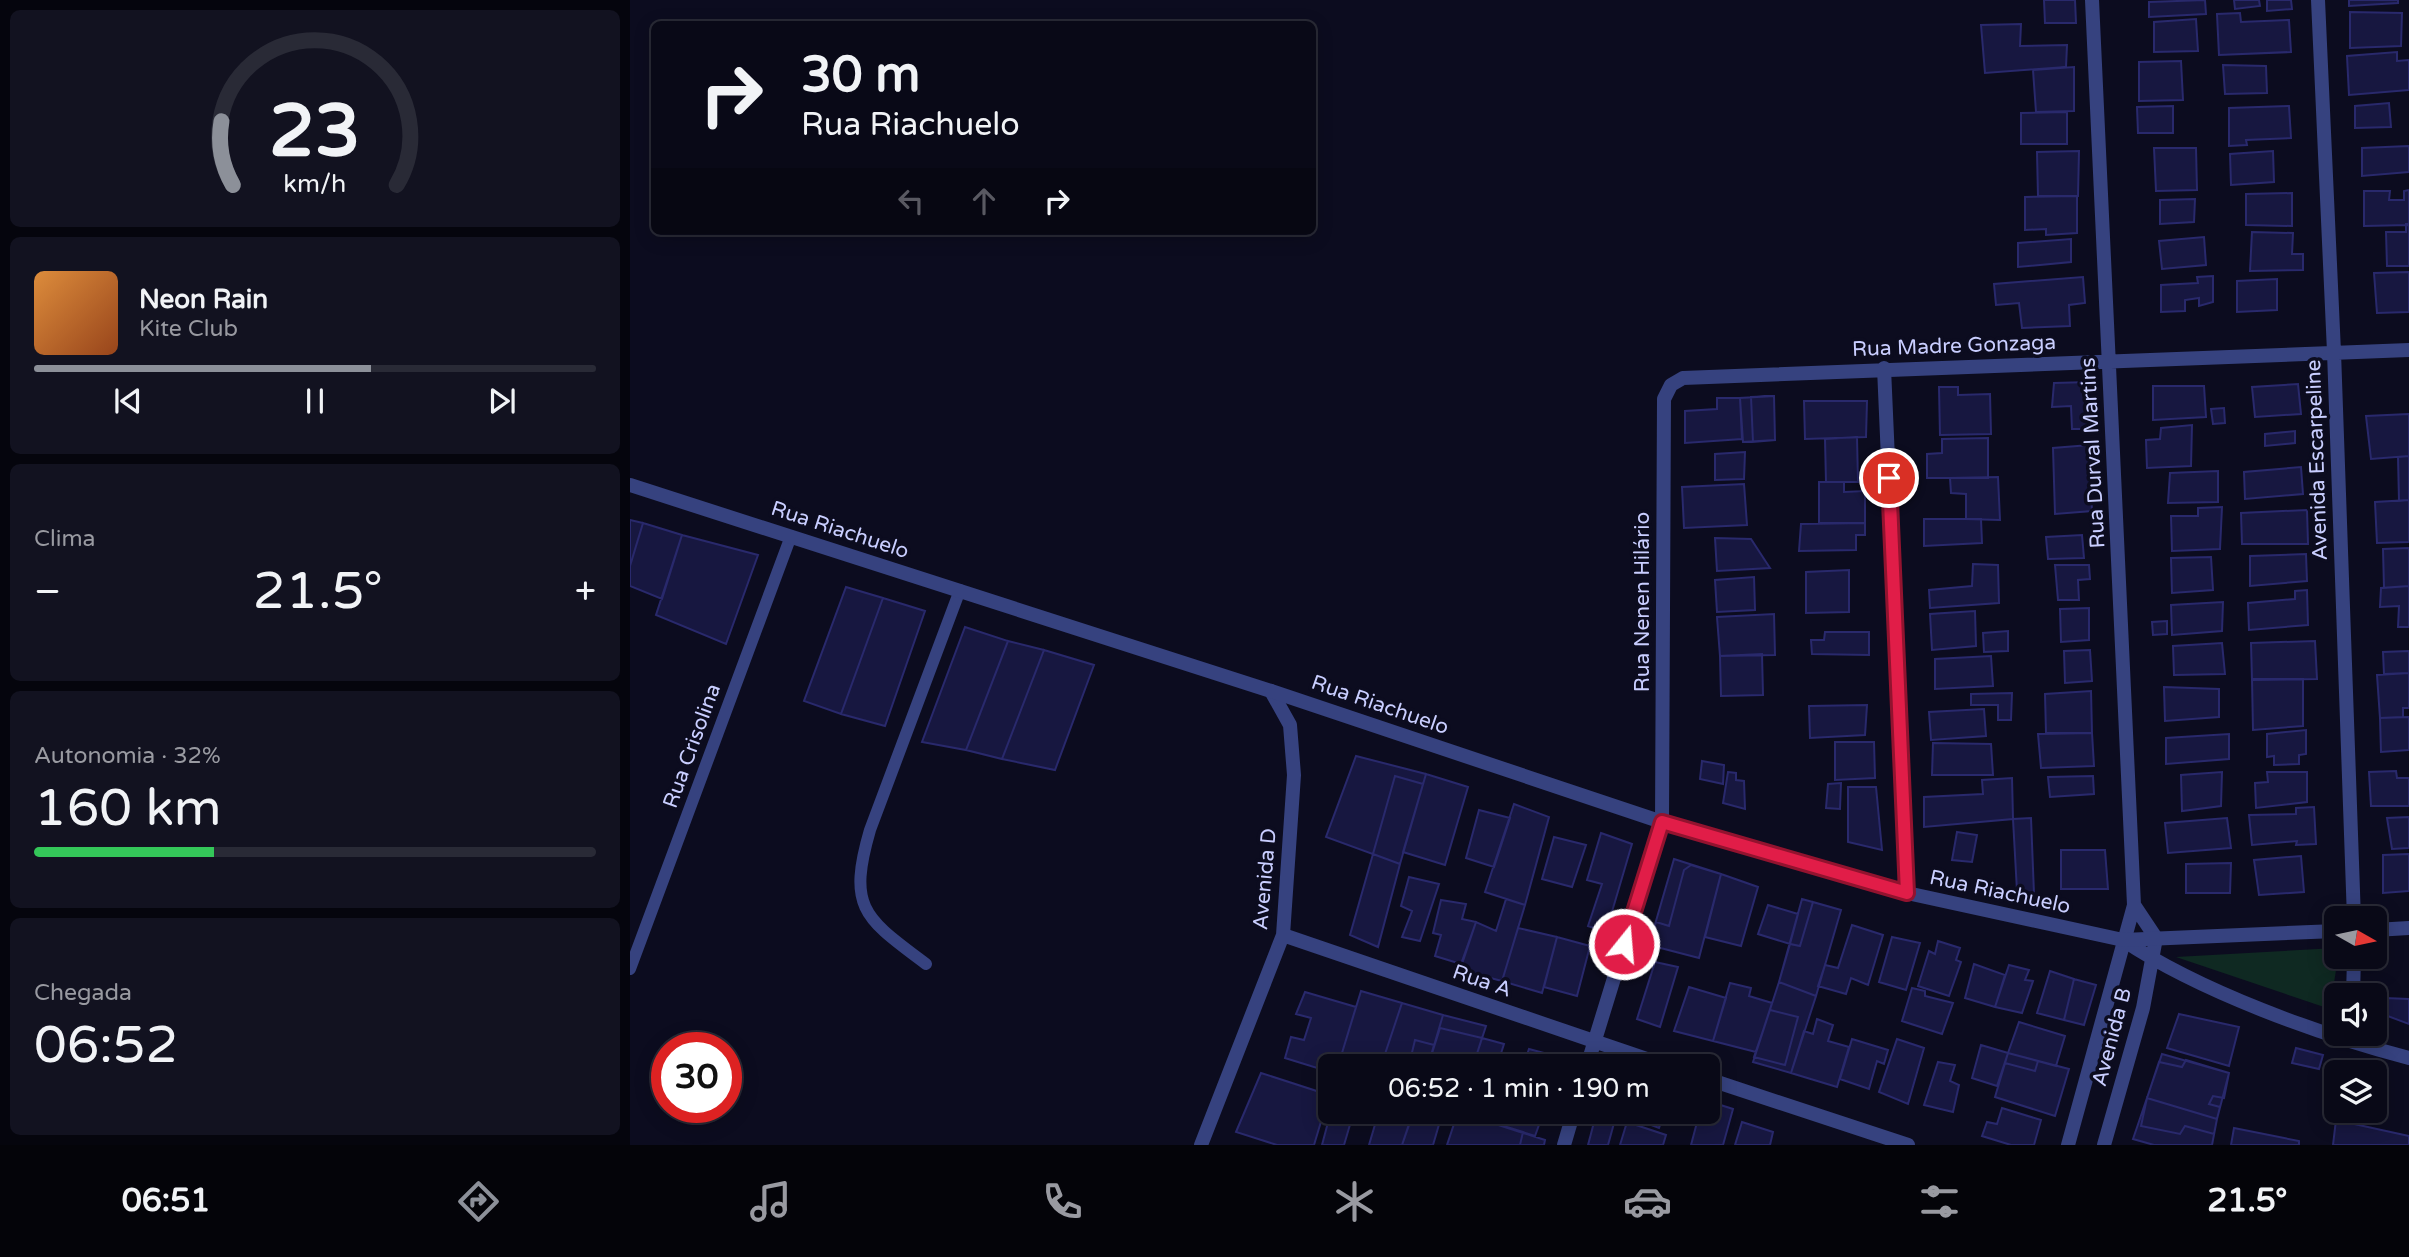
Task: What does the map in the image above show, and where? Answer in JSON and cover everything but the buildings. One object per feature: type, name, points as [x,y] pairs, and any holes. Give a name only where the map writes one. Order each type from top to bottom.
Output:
[{"type":"street","name":"Rua Durval Martins","points":[[2092,0],[2134,905],[2123,940]]},
{"type":"street","name":"Avenida Escarpeline","points":[[2318,0],[2334,352],[2354,906]]},
{"type":"street","name":"Rua Madre Gonzaga","points":[[1671,385],[1683,378],[1884,368],[2110,362],[2409,349]]},
{"type":"street","points":[[1884,368],[1907,893]]},
{"type":"street","name":"Rua Nenen Hilário","points":[[1590,1054],[1662,822],[1664,399],[1671,385]]},
{"type":"street","name":"Rua Riachuelo","points":[[630,485],[1271,691],[1662,822],[1907,893],[2123,940]]},
{"type":"street","name":"Avenida D","points":[[1202,1145],[1283,935],[1294,775],[1290,725],[1271,691]]},
{"type":"street","points":[[2134,905],[2156,938]]},
{"type":"street","points":[[2387,929],[2409,928]]},
{"type":"street","points":[[2123,940],[2324,931]]},
{"type":"street","name":"Rua A","points":[[1283,935],[1630,1054]]},
{"type":"street","name":"Avenida B","points":[[2104,1145],[2143,1008],[2156,938]]},
{"type":"street","points":[[2123,940],[2153,960],[2324,1028]]},
{"type":"street","name":"Avenida B","points":[[2068,1145],[2123,940]]},
{"type":"street","points":[[2374,1046],[2409,1058]]},
{"type":"street","points":[[1720,1083],[1908,1145]]},
{"type":"street","points":[[1564,1145],[1570,1124]]},
{"type":"lane","name":"Rua Crisolina","points":[[630,969],[791,537]]},
{"type":"lane","points":[[926,964],[880,929],[863,907],[859,866],[960,590]]},
{"type":"green space","points":[[2324,949],[2324,970],[2336,970],[2334,983],[2324,983],[2324,1007],[2176,957]]},
{"type":"route","points":[[1624,944],[1662,822],[1907,893],[1889,478]]}]
